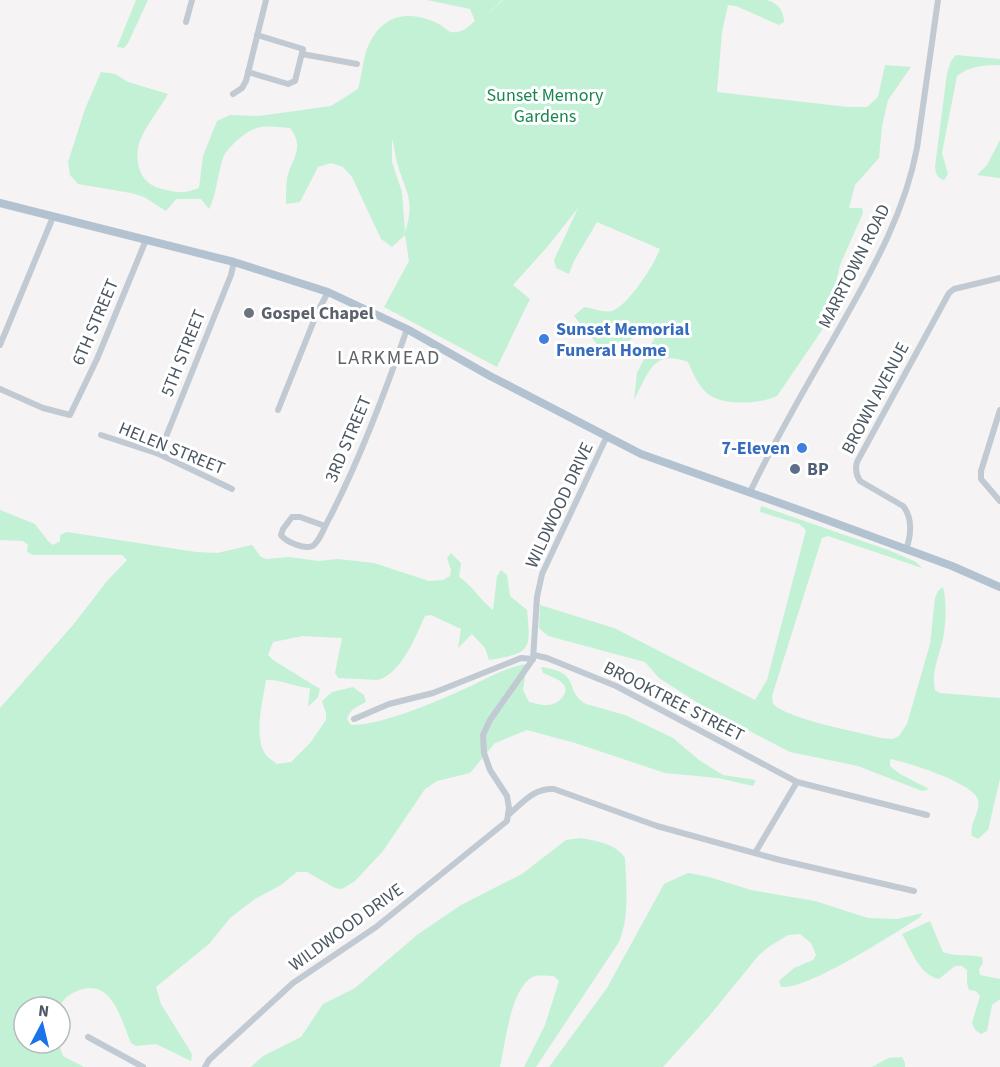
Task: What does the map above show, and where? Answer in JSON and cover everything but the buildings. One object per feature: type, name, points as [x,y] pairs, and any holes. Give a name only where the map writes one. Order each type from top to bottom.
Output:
[{"type":"main road","points":[[0,203],[234,262],[328,292],[407,329],[490,376],[641,454],[750,492],[1000,587]]},
{"type":"street","points":[[186,22],[192,0]]},
{"type":"street","points":[[233,94],[242,88],[248,72],[266,0]]},
{"type":"street","name":"MARRTOWN ROAD","points":[[750,492],[772,447],[880,254],[901,208],[913,170],[917,148],[938,0]]},
{"type":"street","points":[[248,72],[288,84],[293,83],[299,70],[303,49],[257,34]]},
{"type":"street","points":[[302,54],[357,64]]},
{"type":"street","points":[[0,345],[53,217]]},
{"type":"street","name":"6TH STREET","points":[[0,389],[43,408],[70,415],[97,359],[146,240]]},
{"type":"street","name":"5TH STREET","points":[[159,454],[231,275],[234,262]]},
{"type":"street","name":"BROWN AVENUE","points":[[906,550],[910,531],[907,510],[860,482],[857,476],[857,462],[949,293],[954,289],[1000,278]]},
{"type":"street","points":[[278,410],[316,313],[328,292]]},
{"type":"street","name":"3RD STREET","points":[[325,526],[300,517],[292,517],[281,536],[305,547],[316,544],[325,526],[362,448],[407,329]]},
{"type":"street","points":[[1000,410],[981,471],[981,478],[1000,501]]},
{"type":"street","name":"HELEN STREET","points":[[101,435],[159,454],[232,489]]},
{"type":"street","name":"WILDWOOD DRIVE","points":[[533,657],[537,597],[542,574],[607,436]]},
{"type":"street","points":[[354,719],[389,704],[433,693],[521,658],[533,657]]},
{"type":"street","points":[[508,816],[507,796],[490,770],[484,753],[483,735],[490,720],[533,657]]},
{"type":"street","name":"BROOKTREE STREET","points":[[533,657],[547,658],[616,686],[797,782]]},
{"type":"street","points":[[755,853],[797,782],[927,815]]},
{"type":"street","name":"WILDWOOD DRIVE","points":[[205,1067],[209,1060],[293,983],[376,927],[507,821],[508,816],[542,788],[554,789],[657,826],[755,853],[915,891]]},
{"type":"street","points":[[88,1036],[143,1067]]},
{"type":"green space","points":[[136,0],[148,0],[128,43],[124,48],[117,47]]},
{"type":"green space","name":"Sunset Memory Gardens","points":[[427,0],[502,0],[485,17],[503,0],[767,0],[774,3],[780,8],[784,18],[784,22],[779,25],[736,6],[728,5],[722,32],[717,92],[848,107],[867,107],[878,97],[885,65],[911,67],[888,100],[882,126],[879,158],[855,185],[849,208],[862,208],[863,213],[840,265],[831,305],[822,330],[777,396],[761,401],[742,402],[715,398],[701,387],[688,362],[666,359],[653,366],[634,400],[637,373],[654,339],[657,325],[645,327],[614,354],[601,349],[574,316],[584,307],[602,311],[612,311],[618,308],[640,284],[660,249],[597,222],[569,274],[556,268],[554,260],[578,208],[513,285],[530,299],[497,367],[384,307],[409,261],[405,235],[392,247],[381,239],[352,177],[343,167],[331,163],[318,167],[300,202],[286,204],[287,179],[297,148],[295,135],[290,128],[260,127],[248,132],[234,143],[224,156],[209,209],[201,199],[176,199],[166,211],[144,197],[131,193],[78,184],[70,175],[68,162],[85,109],[101,72],[115,74],[128,82],[168,94],[141,138],[137,153],[139,168],[142,175],[152,185],[175,192],[184,192],[199,188],[203,156],[217,121],[230,115],[259,116],[331,106],[358,89],[369,44],[382,26],[390,20],[408,16],[418,17],[439,24],[450,31],[458,32],[475,21],[470,9]],"holes":[[[392,139],[409,203],[410,211],[405,232],[402,192],[392,162]]]},
{"type":"green space","points":[[956,55],[1000,59],[1000,65],[972,68],[957,76],[942,153],[948,174],[944,180],[937,175],[935,167],[947,73]]},
{"type":"green space","points":[[1000,140],[1000,178],[977,175],[987,165]]},
{"type":"green space","points":[[761,506],[891,551],[916,562],[922,568],[828,536],[822,538],[772,696],[773,704],[781,710],[808,720],[881,738],[893,739],[899,736],[907,724],[930,644],[935,598],[943,587],[945,619],[943,639],[935,670],[935,690],[940,693],[1000,698],[1000,779],[988,830],[978,839],[972,836],[972,831],[978,800],[974,793],[953,780],[890,759],[890,766],[900,774],[929,789],[922,791],[858,766],[790,752],[709,710],[659,678],[645,662],[548,636],[539,628],[540,605],[614,628],[755,700],[767,680],[806,530],[799,524],[760,512]]},
{"type":"green space","points":[[0,510],[35,524],[53,545],[60,541],[60,535],[67,532],[196,552],[217,553],[252,545],[261,557],[267,559],[289,557],[318,561],[338,559],[374,563],[429,581],[443,580],[450,576],[451,570],[447,558],[451,553],[461,563],[459,577],[493,610],[497,576],[501,570],[507,575],[510,596],[527,610],[529,634],[525,648],[513,655],[489,660],[485,648],[472,634],[458,648],[461,629],[431,615],[425,616],[401,662],[394,670],[378,680],[338,678],[335,673],[342,638],[303,636],[273,642],[268,655],[273,660],[320,689],[318,697],[308,707],[310,688],[266,680],[260,718],[260,739],[266,755],[277,764],[291,762],[310,743],[326,720],[322,701],[332,692],[353,687],[364,695],[366,702],[352,711],[347,719],[351,725],[364,724],[412,711],[505,670],[527,664],[523,690],[529,702],[541,705],[552,704],[560,700],[565,693],[564,686],[557,679],[543,673],[541,667],[563,673],[579,699],[586,704],[625,715],[673,738],[699,760],[723,775],[756,780],[753,786],[718,778],[665,773],[575,743],[527,730],[495,743],[470,773],[437,781],[425,789],[383,851],[355,881],[342,889],[335,888],[307,872],[297,872],[230,918],[209,944],[156,987],[161,1004],[192,1054],[191,1061],[156,1044],[136,1046],[131,1043],[112,1001],[97,989],[87,988],[70,995],[12,995],[12,1055],[63,1055],[84,1067],[0,1067],[0,708],[127,560],[122,555],[33,555],[27,552],[28,545],[23,541],[0,540]]},
{"type":"green space","points":[[579,838],[611,846],[625,858],[625,921],[619,942],[536,1067],[524,1067],[545,1025],[559,981],[554,976],[535,976],[527,981],[520,990],[510,1016],[500,1067],[251,1067],[263,1056],[301,1037],[323,1004],[355,988],[417,935],[461,905],[522,874],[566,840]]},
{"type":"green space","points":[[688,873],[751,890],[815,901],[868,918],[897,919],[923,913],[919,918],[830,971],[794,986],[781,987],[779,981],[794,968],[813,960],[816,955],[811,943],[800,934],[788,935],[759,955],[710,1015],[663,1067],[549,1067],[607,988],[664,884]]},
{"type":"green space","points":[[930,921],[943,952],[982,957],[980,975],[1000,979],[1000,999],[992,1005],[987,1031],[981,1034],[975,1030],[972,1023],[980,996],[976,991],[969,990],[967,970],[962,966],[955,966],[939,979],[932,977],[921,967],[902,934]]},
{"type":"green space","points":[[902,1057],[905,1067],[872,1067],[888,1058]]},
{"type":"place","name":"Gospel Chapel","points":[[249,313]]},
{"type":"place","name":"Sunset Memorial Funeral Home","points":[[544,339]]},
{"type":"place","name":"7-Eleven","points":[[802,448]]},
{"type":"place","name":"BP","points":[[795,469]]},
{"type":"district","name":"LARKMEAD","points":[[389,357]]}]
